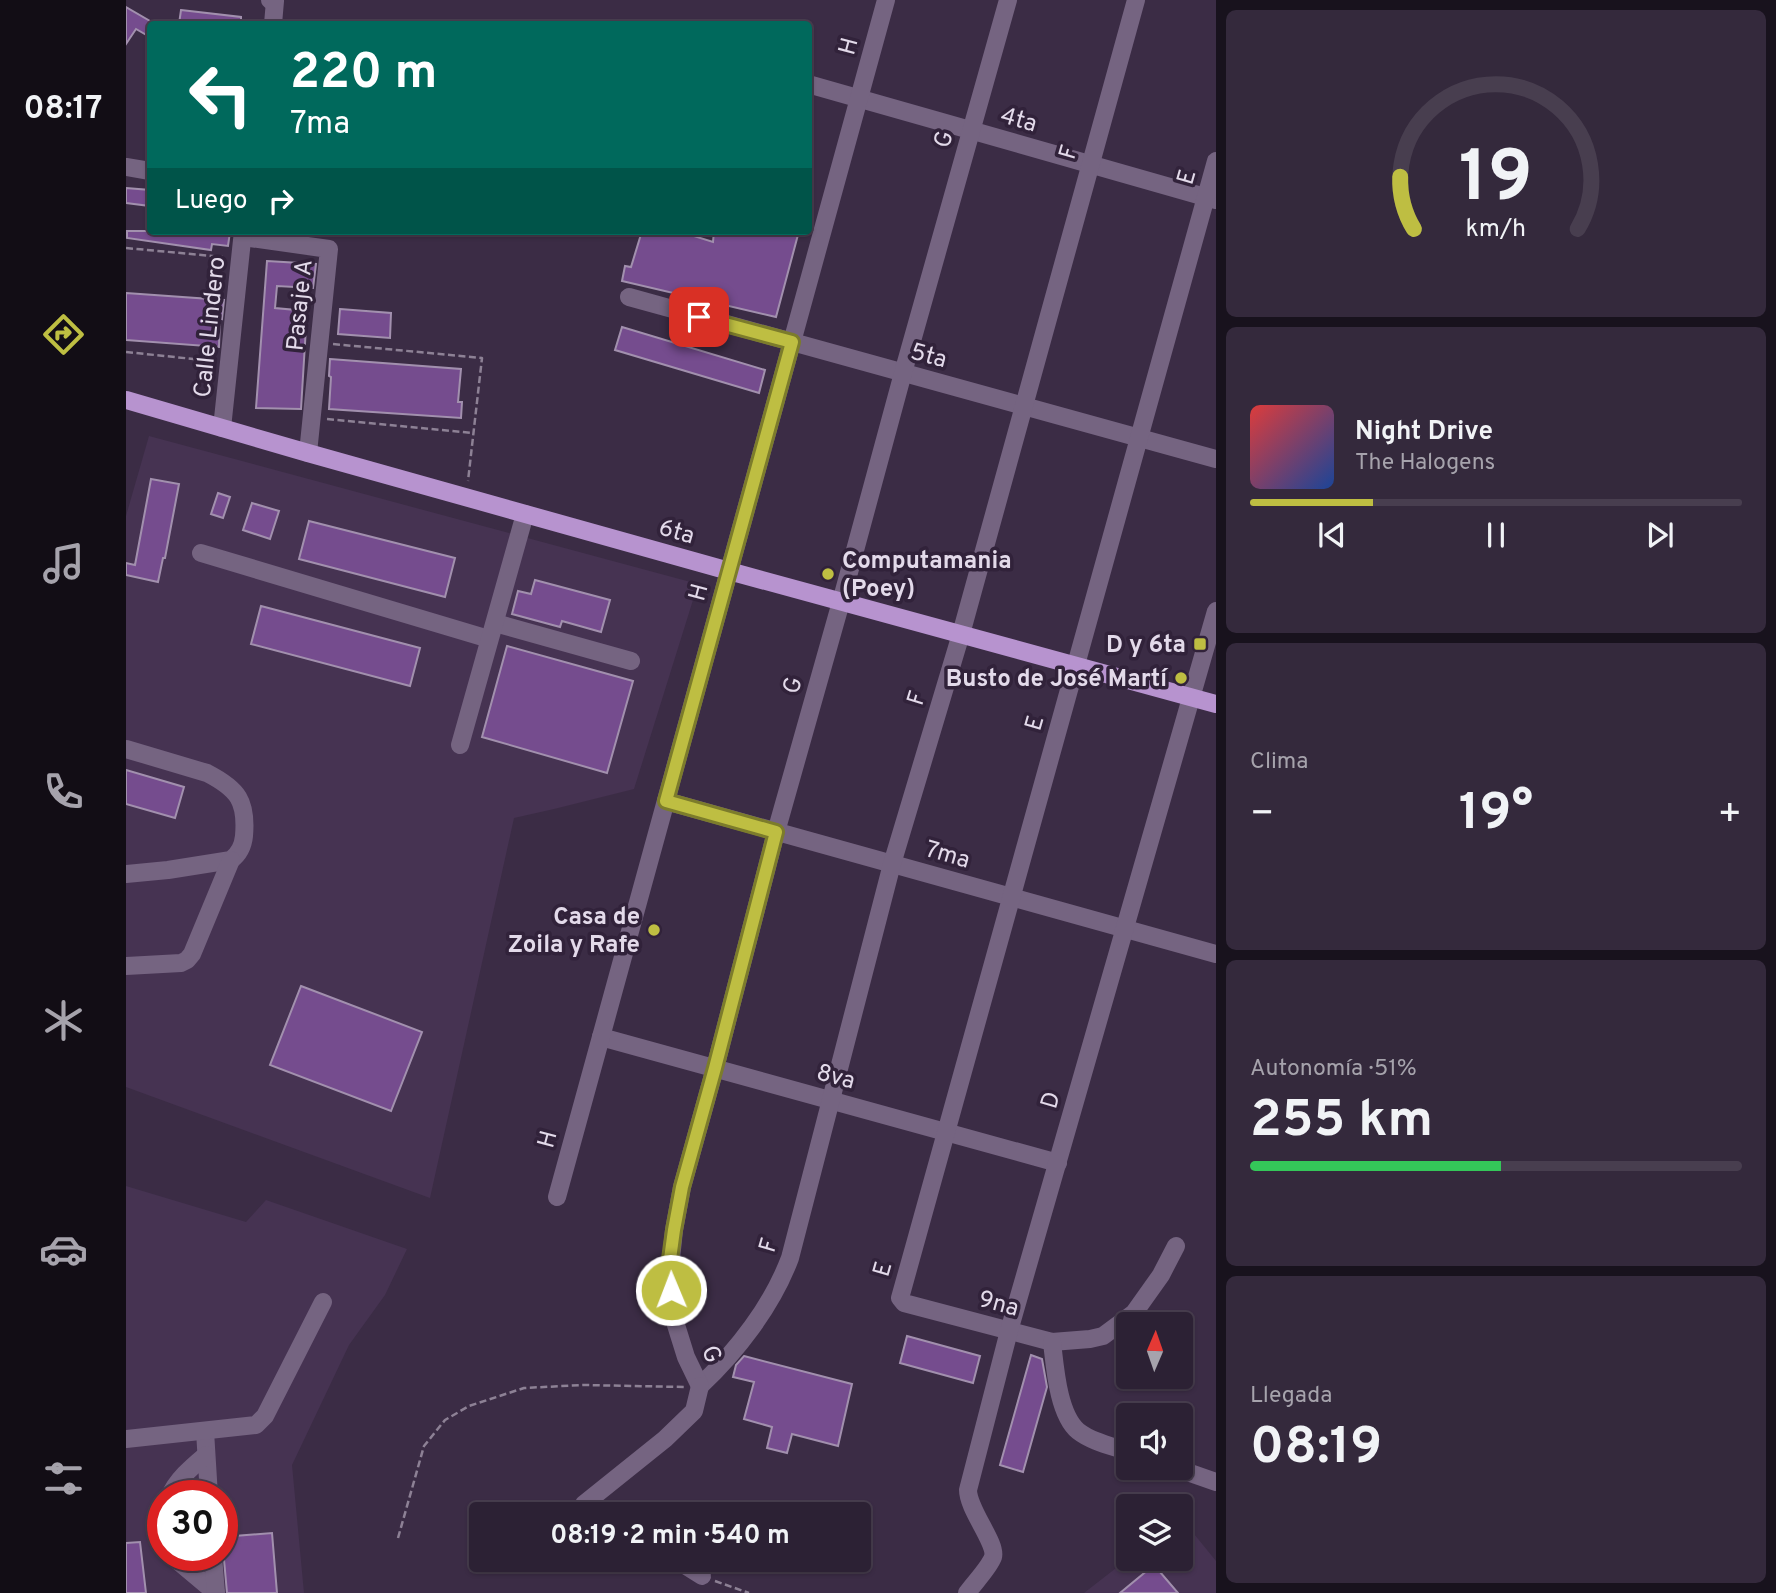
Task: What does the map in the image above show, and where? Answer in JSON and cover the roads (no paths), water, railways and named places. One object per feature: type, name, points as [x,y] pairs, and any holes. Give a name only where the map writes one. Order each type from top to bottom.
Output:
[{"type":"main road","name":"6ta","points":[[126,400],[466,498],[1216,704]]},
{"type":"street","points":[[270,0],[275,1],[273,21]]},
{"type":"street","name":"H","points":[[556,1198],[886,0]]},
{"type":"street","name":"G","points":[[699,1386],[676,1325],[671,1290],[670,1259],[682,1187],[776,832],[1008,0]]},
{"type":"street","name":"F","points":[[699,1386],[719,1368],[767,1304],[782,1279],[790,1258],[892,864],[961,634],[1136,0]]},
{"type":"street","name":"4ta","points":[[812,85],[1211,199]]},
{"type":"street","name":"E","points":[[900,1298],[1139,438],[1211,199],[1216,161]]},
{"type":"street","points":[[126,167],[147,170]]},
{"type":"street","name":"Calle Lindero","points":[[222,428],[243,235]]},
{"type":"street","name":"Pasaje A","points":[[249,235],[329,249],[308,453]]},
{"type":"street","name":"5ta","points":[[629,298],[1216,459]]},
{"type":"street","points":[[460,745],[525,514]]},
{"type":"street","points":[[201,553],[492,631],[631,661]]},
{"type":"street","name":"D","points":[[967,1593],[993,1557],[994,1551],[971,1506],[968,1490],[1009,1331],[1216,611]]},
{"type":"street","points":[[126,749],[207,773],[218,779],[241,800],[245,818],[243,844],[236,857],[231,860],[126,874]]},
{"type":"street","name":"7ma","points":[[666,801],[1216,954]]},
{"type":"street","points":[[126,966],[181,963],[187,960],[231,860]]},
{"type":"street","name":"8va","points":[[601,1037],[1058,1163]]},
{"type":"street","name":"9na","points":[[900,1298],[904,1303],[1052,1342],[1090,1339],[1103,1336],[1133,1313],[1161,1275],[1176,1246]]},
{"type":"street","points":[[126,1438],[256,1425],[281,1386],[323,1302]]},
{"type":"street","points":[[1052,1342],[1059,1391],[1070,1423],[1093,1440],[1116,1448]]},
{"type":"street","points":[[586,1502],[665,1439],[694,1411],[699,1386]]},
{"type":"street","points":[[205,1431],[208,1480]]},
{"type":"street","points":[[182,1480],[206,1455]]},
{"type":"street","points":[[1193,1474],[1216,1482]]},
{"type":"street","points":[[191,1571],[216,1593]]},
{"type":"street","points":[[214,1571],[216,1593]]},
{"type":"street","points":[[696,1572],[702,1576]]},
{"type":"place","name":"Computamania (Poey)","points":[[828,574]]},
{"type":"place","name":"D y 6ta","points":[[1200,644]]},
{"type":"place","name":"Busto de José Martí","points":[[1181,678]]},
{"type":"place","name":"Casa de Zoila y Rafe","points":[[654,930]]}]
